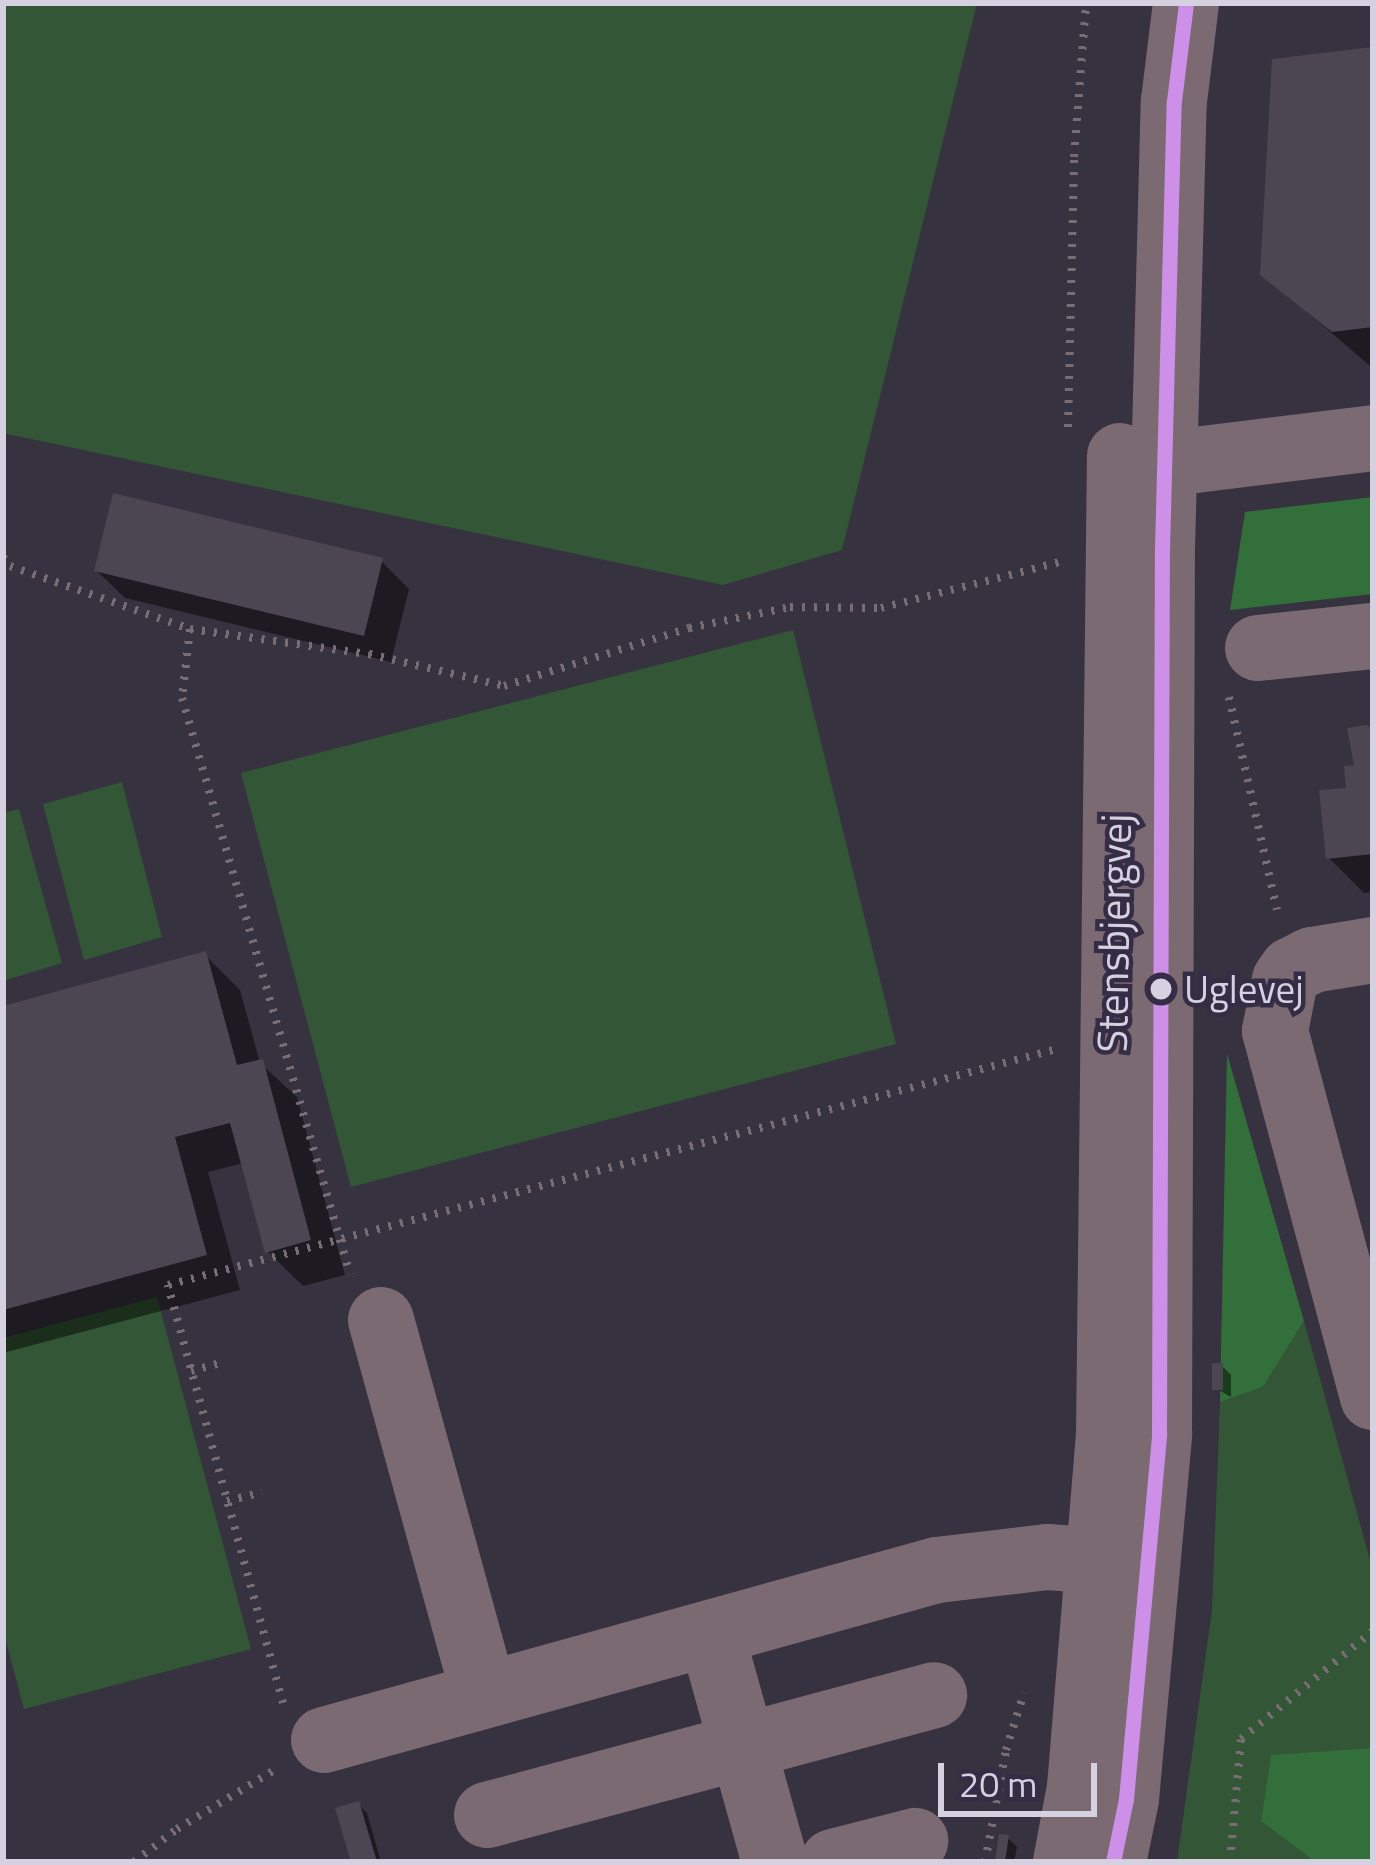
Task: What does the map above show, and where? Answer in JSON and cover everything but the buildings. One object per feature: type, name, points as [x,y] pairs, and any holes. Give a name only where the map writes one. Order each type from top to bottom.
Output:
[{"type":"street","name":"Stensbjergvej","points":[[1066,1862],[1123,1563],[1159,1433],[1142,461],[1127,103],[1139,3]]},
{"type":"street","name":"Stensbjergvej","points":[[1113,1862],[1126,1798],[1123,1563],[1108,1436],[1116,550],[1142,461],[1186,3]]},
{"type":"street","points":[[1142,461],[1373,438]]},
{"type":"street","points":[[1241,663],[1373,636]]},
{"type":"street","points":[[1373,950],[1312,960],[1288,975],[1275,1030],[1347,1187],[1373,1397]]},
{"type":"street","points":[[381,1320],[484,1693]]},
{"type":"street","points":[[311,1748],[484,1693],[937,1570],[1047,1557],[1123,1563]]},
{"type":"street","points":[[711,1633],[775,1862]]},
{"type":"street","points":[[487,1815],[934,1695]]},
{"type":"street","points":[[832,1862],[915,1840]]},
{"type":"path","points":[[3,557],[10,566],[190,629],[369,654],[504,686],[689,628],[790,607],[881,608],[1116,550]]},
{"type":"path","points":[[190,629],[182,698],[351,1278],[381,1320]]},
{"type":"path","points":[[1241,663],[1288,975]]},
{"type":"path","points":[[134,1862],[177,1828],[311,1748],[227,1501],[168,1285],[1065,1046],[1112,1043]]},
{"type":"path","points":[[191,1371],[220,1363]]},
{"type":"path","points":[[227,1501],[262,1492]]},
{"type":"path","points":[[1230,1862],[1241,1739],[1373,1631]]},
{"type":"green space","points":[[3,3],[977,3],[842,550],[723,585],[3,433]]},
{"type":"green space","points":[[1373,497],[1373,594],[1230,610],[1245,512]]},
{"type":"green space","points":[[793,630],[896,1044],[351,1187],[241,773]]},
{"type":"green space","points":[[122,782],[162,937],[84,960],[43,804]]},
{"type":"green space","points":[[19,809],[62,963],[3,981],[3,813]]},
{"type":"green space","points":[[1227,1054],[1304,1321],[1263,1387],[1220,1402]]},
{"type":"green space","points":[[157,1297],[251,1649],[24,1709],[3,1630],[3,1338]]},
{"type":"green space","points":[[1304,1321],[1373,1571],[1373,1748],[1271,1756],[1261,1821],[1315,1862],[1177,1862],[1212,1610],[1220,1402],[1263,1387]]},
{"type":"green space","points":[[1373,1748],[1373,1862],[1315,1862],[1261,1821],[1271,1755]]},
{"type":"transit line","points":[[1113,1862],[1126,1799],[1159,1433],[1162,549],[1174,101],[1186,3]]},
{"type":"place","name":"Uglevej","points":[[1161,989]]}]
